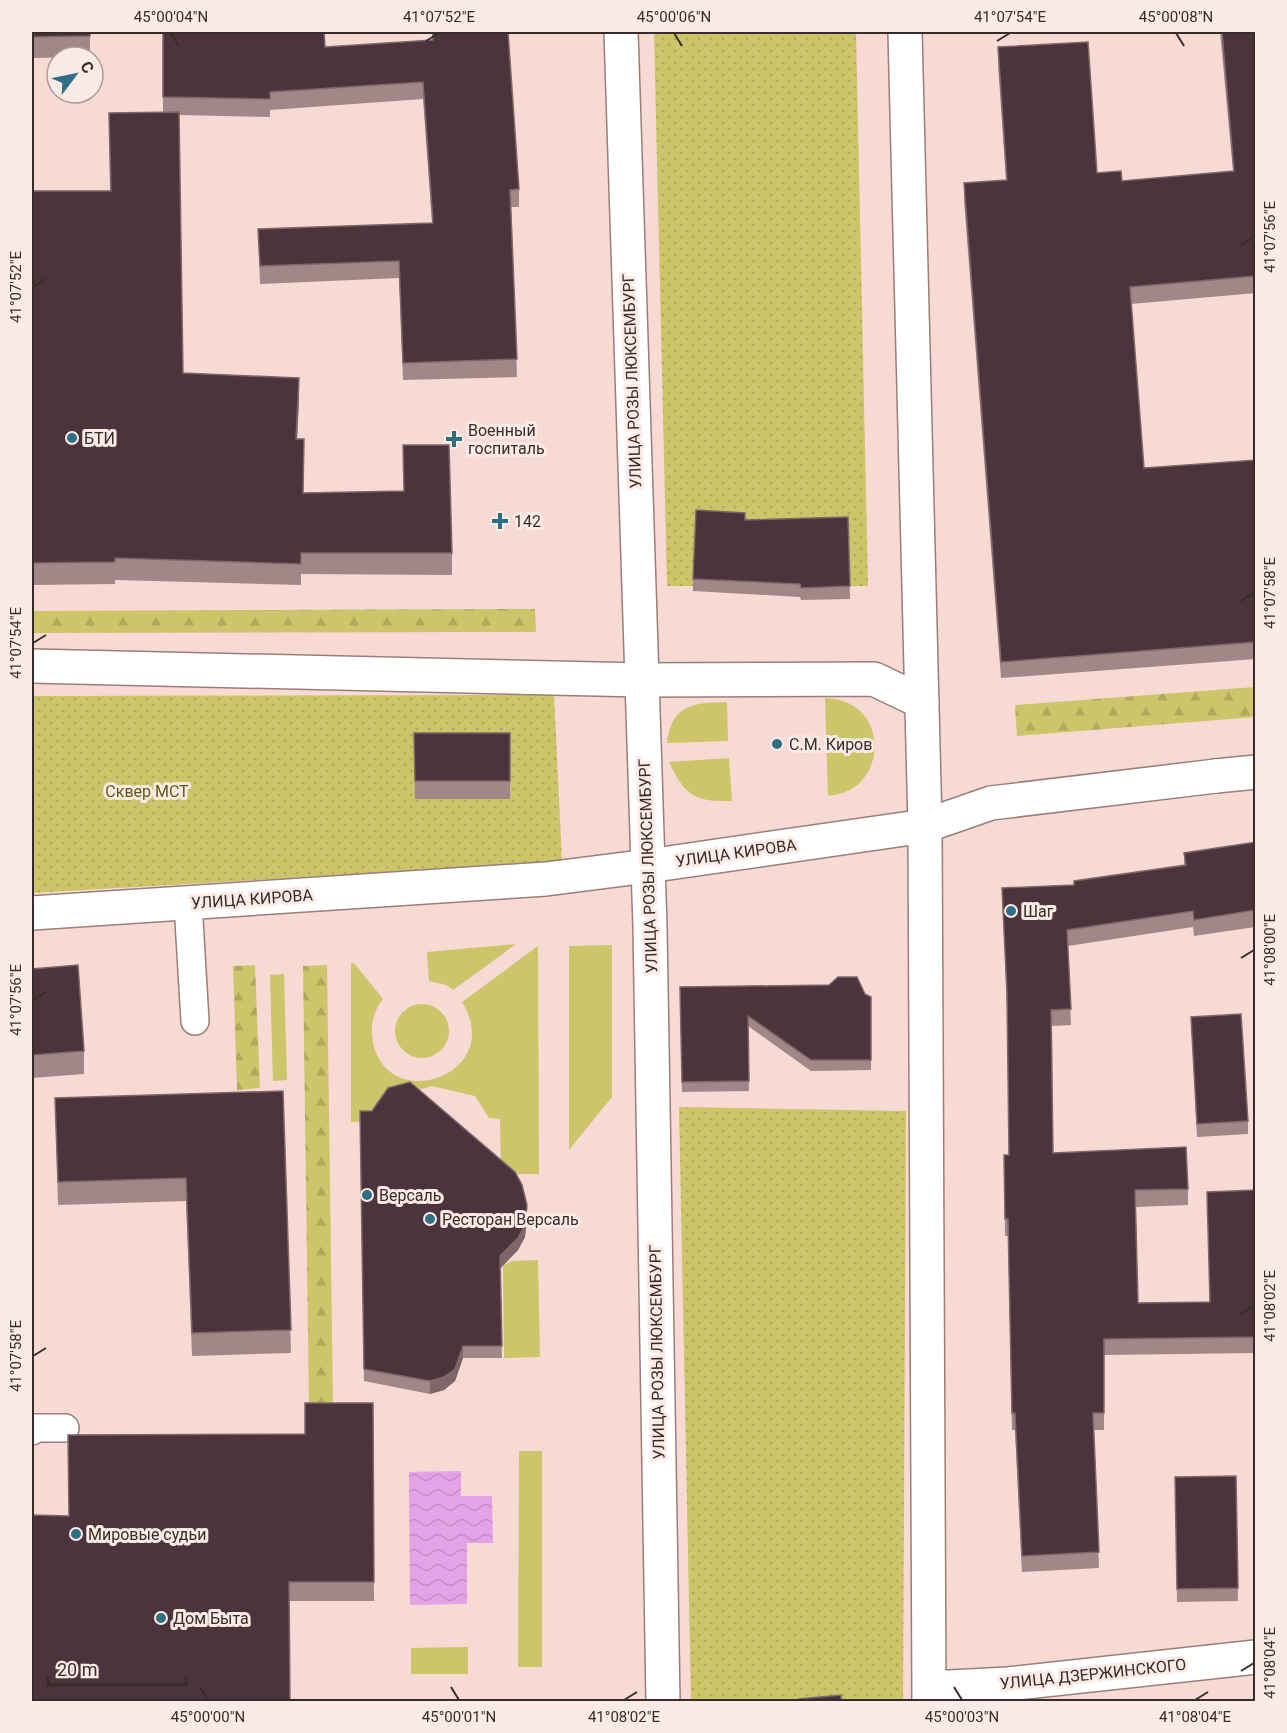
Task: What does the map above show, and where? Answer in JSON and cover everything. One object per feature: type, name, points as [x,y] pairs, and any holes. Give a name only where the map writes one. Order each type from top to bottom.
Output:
[{"type":"main road","name":"УЛИЦА РОЗЫ ЛЮКСЕМБУРГ","points":[[621,32],[648,866],[663,1701]]},
{"type":"main road","points":[[905,32],[925,826],[929,1695]]},
{"type":"main road","points":[[32,666],[642,680],[874,679],[922,702]]},
{"type":"main road","name":"УЛИЦА КИРОВА","points":[[32,913],[546,879],[925,826],[992,803],[1188,778],[1256,772]]},
{"type":"main road","name":"УЛИЦА ДЗЕРЖИНСКОГО","points":[[929,1695],[1008,1684],[1256,1657]]},
{"type":"lane","points":[[188,903],[195,1021]]},
{"type":"lane","points":[[32,1431],[32,1428],[65,1428]]},
{"type":"green space","points":[[654,32],[856,32],[868,586],[667,586]]},
{"type":"green space","points":[[535,609],[536,632],[32,633],[32,611]]},
{"type":"green space","points":[[1255,687],[1255,717],[1017,736],[1015,705]]},
{"type":"green space","name":"Сквер МСТ","points":[[554,695],[562,862],[32,893],[32,696]]},
{"type":"green space","points":[[825,698],[845,702],[858,709],[869,722],[875,743],[871,765],[859,783],[848,791],[828,796]]},
{"type":"green space","points":[[727,702],[728,741],[667,743],[674,720],[686,708],[704,703]]},
{"type":"green space","points":[[729,758],[732,801],[709,800],[693,795],[680,783],[669,762]]},
{"type":"green space","points":[[516,944],[453,990],[446,985],[429,981],[427,952]]},
{"type":"green space","points":[[612,945],[612,1097],[569,1150],[569,946]]},
{"type":"green space","points":[[538,946],[539,1174],[501,1172],[500,1119],[489,1118],[475,1096],[432,1086],[387,1099],[372,1121],[351,1122],[351,963],[354,963],[383,999],[373,1019],[372,1031],[373,1042],[383,1065],[399,1077],[419,1081],[440,1077],[457,1066],[469,1049],[472,1028],[462,1002]]},
{"type":"green space","points":[[255,965],[260,1088],[237,1090],[233,966]]},
{"type":"green space","points":[[327,965],[333,1407],[309,1408],[303,966]]},
{"type":"green space","points":[[284,974],[287,1080],[273,1081],[270,975]]},
{"type":"green space","points":[[417,1004],[427,1004],[441,1012],[447,1021],[449,1031],[447,1041],[441,1050],[427,1058],[417,1058],[400,1046],[395,1036],[395,1026],[407,1009]]},
{"type":"green space","points":[[679,1107],[906,1111],[903,1701],[691,1701]]},
{"type":"green space","points":[[538,1260],[540,1357],[504,1358],[503,1266],[512,1261]]},
{"type":"green space","points":[[519,1451],[542,1451],[542,1667],[518,1667]]},
{"type":"green space","points":[[468,1647],[468,1674],[411,1674],[411,1648]]},
{"type":"water","points":[[461,1471],[461,1496],[492,1496],[493,1543],[467,1543],[467,1604],[410,1605],[409,1472]]},
{"type":"building","points":[[32,32],[90,32],[90,36],[32,37]]},
{"type":"building","points":[[163,32],[324,32],[325,47],[433,40],[433,32],[508,32],[519,189],[510,190],[517,359],[403,363],[399,261],[260,266],[258,229],[433,223],[423,82],[270,92],[270,99],[163,97]]},
{"type":"building","points":[[1222,32],[1256,32],[1256,276],[1130,287],[1144,468],[1256,460],[1256,642],[1001,662],[964,183],[1007,180],[998,47],[1088,42],[1097,173],[1121,171],[1122,181],[1234,171]]},
{"type":"building","points":[[179,112],[183,373],[299,378],[296,439],[304,439],[303,493],[404,491],[403,445],[449,445],[452,553],[301,553],[301,564],[115,558],[115,562],[32,563],[32,191],[111,191],[109,113]]},
{"type":"building","points":[[696,510],[745,513],[745,520],[848,517],[850,586],[801,588],[800,584],[693,579]]},
{"type":"building","points":[[414,733],[510,733],[510,781],[415,781]]},
{"type":"building","points":[[1256,842],[1256,914],[1255,910],[1194,920],[1193,911],[1067,930],[1071,1009],[1051,1010],[1053,1153],[1186,1147],[1188,1189],[1135,1190],[1138,1303],[1210,1302],[1207,1192],[1256,1190],[1256,1337],[1104,1339],[1104,1413],[1093,1413],[1099,1552],[1022,1556],[1015,1413],[1012,1413],[1008,1219],[1005,1219],[1004,1155],[1009,1155],[1007,992],[1002,888],[1074,885],[1074,881],[1186,865],[1184,853]]},
{"type":"building","points":[[78,965],[84,1051],[32,1055],[32,969]]},
{"type":"building","points":[[838,977],[857,977],[865,994],[871,997],[871,1060],[811,1060],[748,1016],[749,1081],[682,1082],[680,987],[829,985]]},
{"type":"building","points":[[1241,1014],[1248,1121],[1197,1124],[1191,1017]]},
{"type":"building","name":"Ресторан Версаль","points":[[410,1082],[515,1172],[522,1185],[527,1205],[525,1225],[518,1238],[500,1256],[502,1346],[463,1346],[455,1369],[444,1377],[430,1381],[364,1369],[360,1111],[372,1111],[388,1088]]},
{"type":"building","points":[[283,1091],[291,1330],[192,1333],[186,1178],[58,1182],[55,1098]]},
{"type":"building","name":"Дом Быта","points":[[305,1403],[373,1403],[374,1582],[289,1582],[290,1701],[32,1701],[33,1515],[69,1516],[68,1435],[305,1434]]},
{"type":"building","points":[[1236,1476],[1238,1588],[1177,1589],[1175,1477]]},
{"type":"building","points":[[841,1695],[841,1701],[799,1701],[799,1699]]},
{"type":"place","name":"БТИ","points":[[72,438]]},
{"type":"place","name":"Военный госпиталь","points":[[454,439]]},
{"type":"place","name":"142","points":[[500,521]]},
{"type":"place","name":"С.М. Киров","points":[[777,744]]},
{"type":"place","name":"Шаг","points":[[1011,911]]},
{"type":"place","name":"Версаль","points":[[367,1195]]},
{"type":"place","name":"Ресторан Версаль","points":[[430,1219]]},
{"type":"place","name":"Мировые судьи","points":[[76,1534]]},
{"type":"place","name":"Дом Быта","points":[[161,1618]]}]
